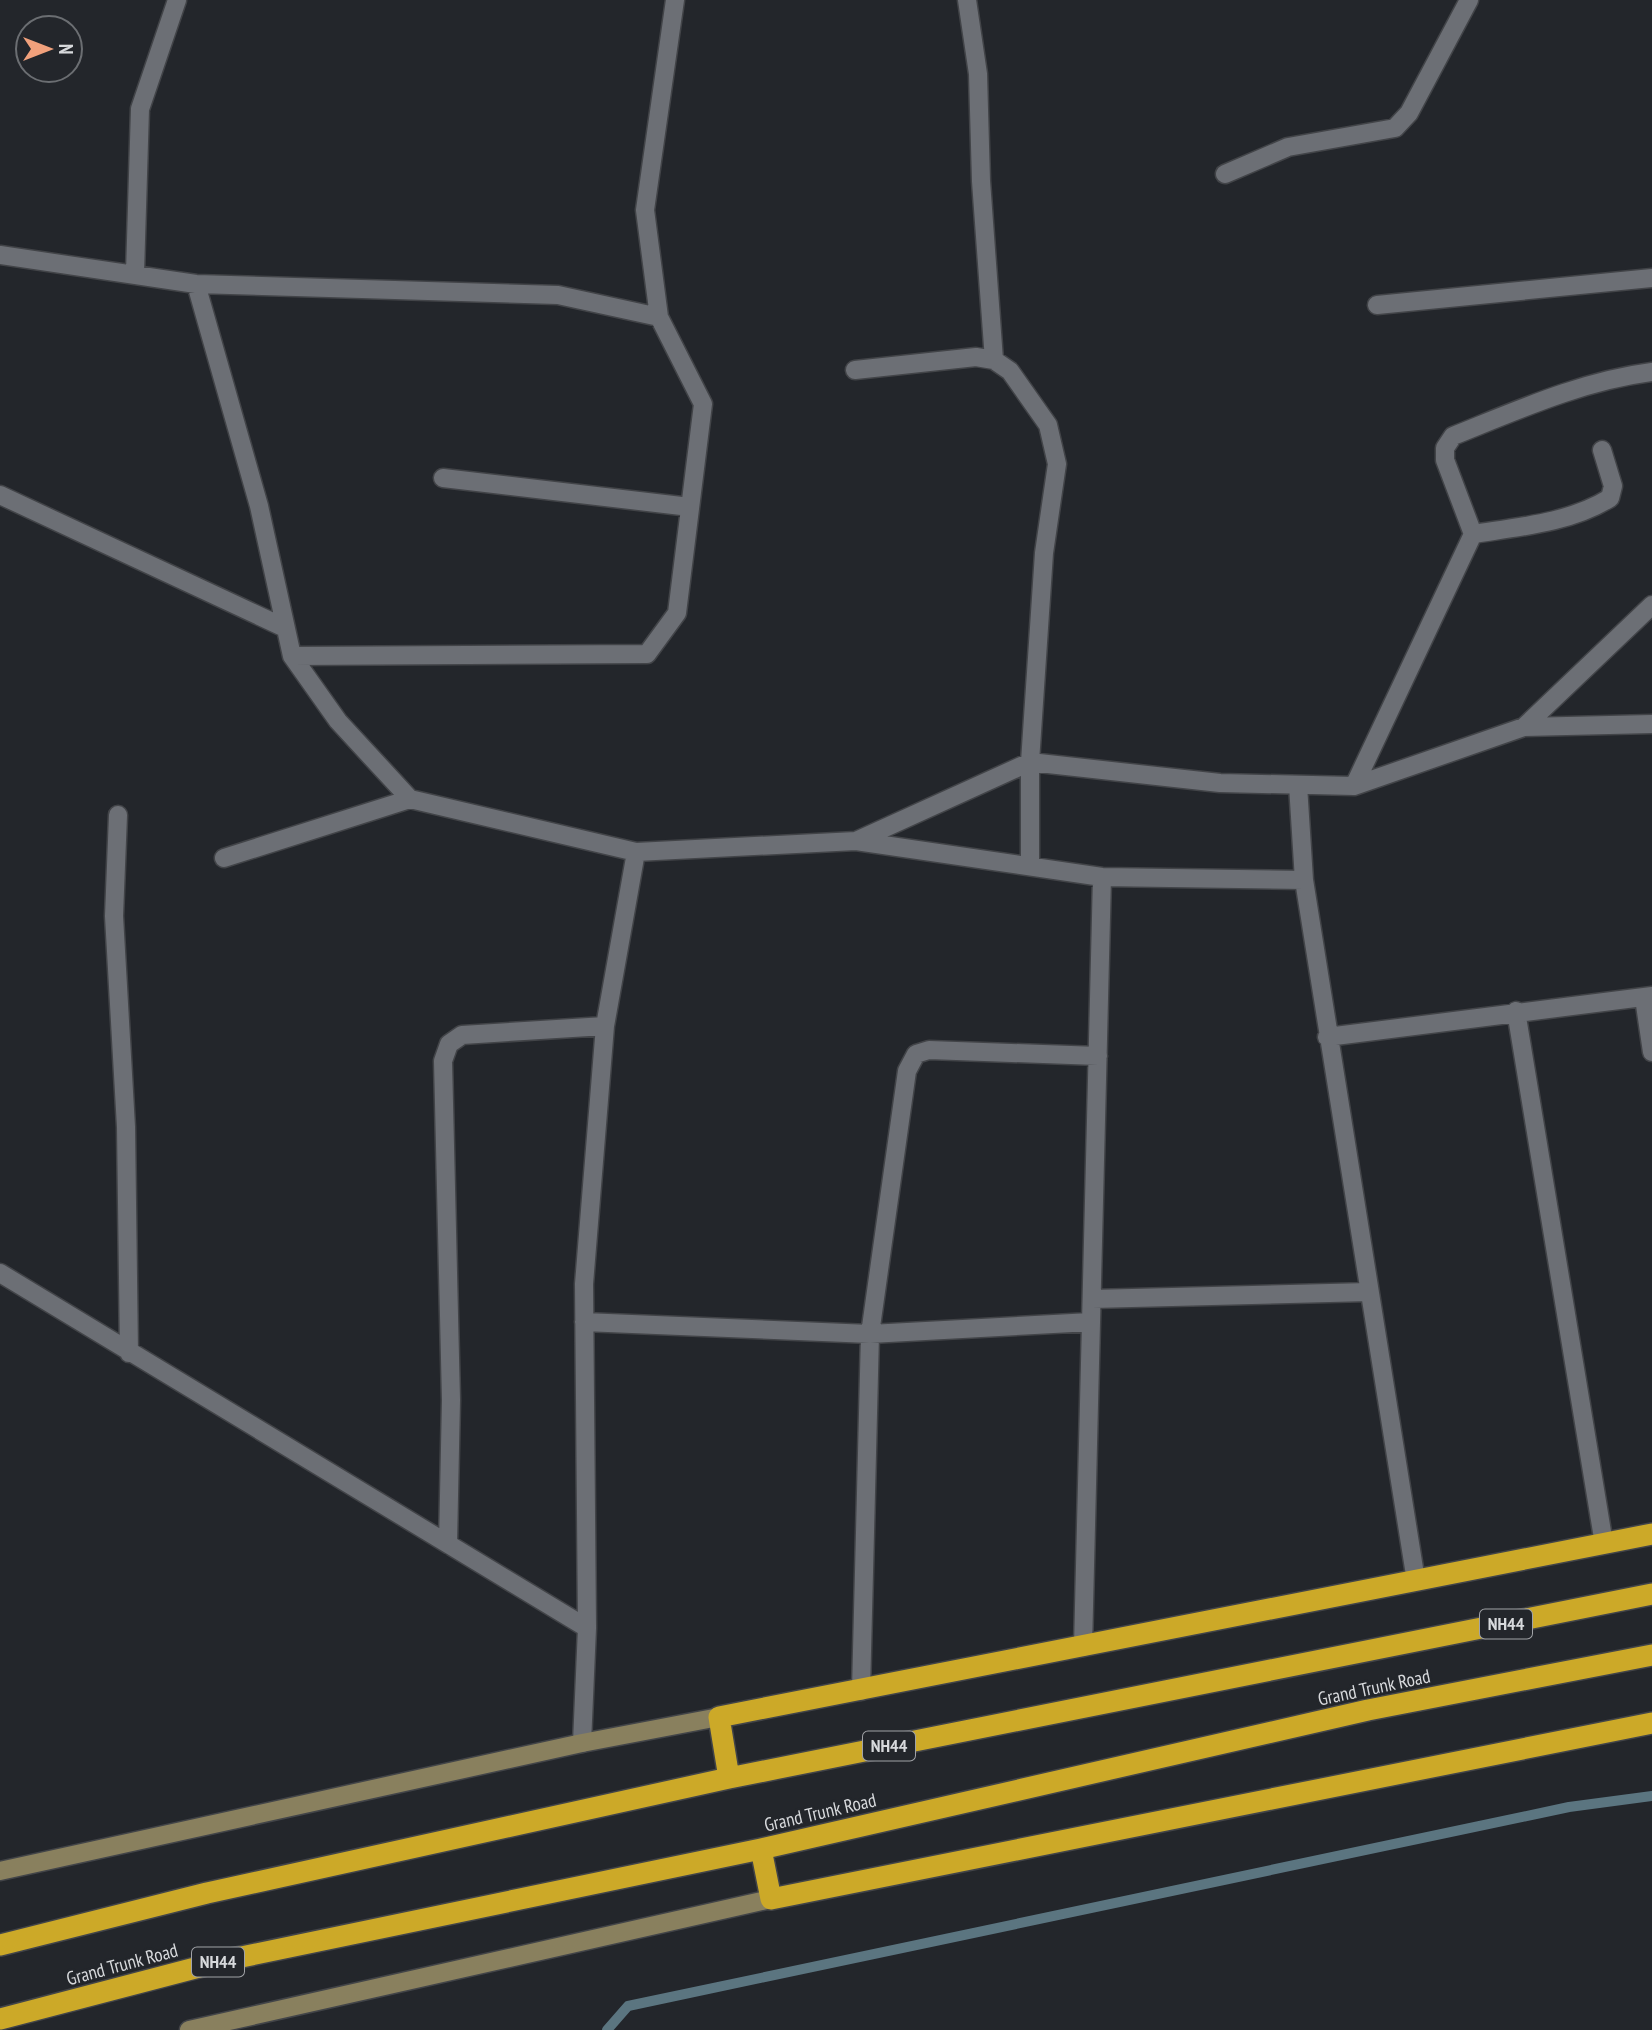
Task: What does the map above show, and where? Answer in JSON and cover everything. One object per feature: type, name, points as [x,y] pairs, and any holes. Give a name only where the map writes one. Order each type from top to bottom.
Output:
[{"type":"highway","points":[[729,1778],[719,1717],[1652,1534]]},
{"type":"highway","name":"Grand Trunk Road","points":[[0,1945],[207,1893],[729,1778],[1652,1594]]},
{"type":"highway","name":"Grand Trunk Road","points":[[0,2019],[222,1961],[761,1849],[1368,1710],[1652,1655]]},
{"type":"highway","points":[[761,1849],[771,1899],[1652,1723]]},
{"type":"street","points":[[135,273],[140,109],[177,0]]},
{"type":"street","points":[[292,656],[647,654],[677,613],[703,404],[659,317],[645,210],[675,0]]},
{"type":"street","points":[[967,0],[978,74],[981,181],[994,360]]},
{"type":"street","points":[[1225,174],[1289,147],[1395,128],[1409,113],[1469,0]]},
{"type":"street","points":[[0,255],[196,284],[558,295],[659,317]]},
{"type":"street","points":[[1377,305],[1652,278]]},
{"type":"street","points":[[196,284],[259,506],[283,627],[292,656],[338,721],[410,799]]},
{"type":"street","points":[[855,370],[976,357],[994,360],[1010,371],[1048,425],[1057,464],[1044,553],[1030,762],[1030,864]]},
{"type":"street","points":[[1354,786],[1473,534],[1446,460],[1446,448],[1453,436],[1571,390],[1616,377],[1652,372]]},
{"type":"street","points":[[1473,534],[1542,523],[1596,508],[1610,498],[1613,486],[1602,450]]},
{"type":"street","points":[[443,478],[690,508]]},
{"type":"street","points":[[0,495],[283,627]]},
{"type":"street","points":[[1524,727],[1652,605]]},
{"type":"street","points":[[856,841],[1030,762],[1220,783],[1354,786],[1524,727],[1652,724]]},
{"type":"street","points":[[1298,785],[1304,880],[1327,1037],[1416,1581]]},
{"type":"street","points":[[224,858],[410,799],[636,852],[856,841],[1030,864],[1102,877],[1304,880]]},
{"type":"street","points":[[118,815],[114,916],[126,1127],[129,1353]]},
{"type":"street","points":[[582,1743],[587,1628],[584,1284],[605,1026],[636,852]]},
{"type":"street","points":[[1083,1647],[1102,877]]},
{"type":"street","points":[[1327,1037],[1648,997],[1652,1052]]},
{"type":"street","points":[[1516,1012],[1604,1544]]},
{"type":"street","points":[[448,1544],[451,1400],[443,1061],[449,1044],[462,1035],[605,1026]]},
{"type":"street","points":[[861,1691],[870,1334],[902,1089],[916,1054],[929,1049],[1098,1056]]},
{"type":"street","points":[[0,1273],[587,1628]]},
{"type":"street","points":[[1092,1299],[1369,1292]]},
{"type":"street","points":[[584,1322],[870,1334],[1091,1322]]},
{"type":"street","points":[[0,1871],[582,1743],[719,1717]]},
{"type":"street","points":[[189,2030],[771,1899]]},
{"type":"waterway","points":[[607,2030],[628,2006],[1569,1807],[1652,1796]]}]
